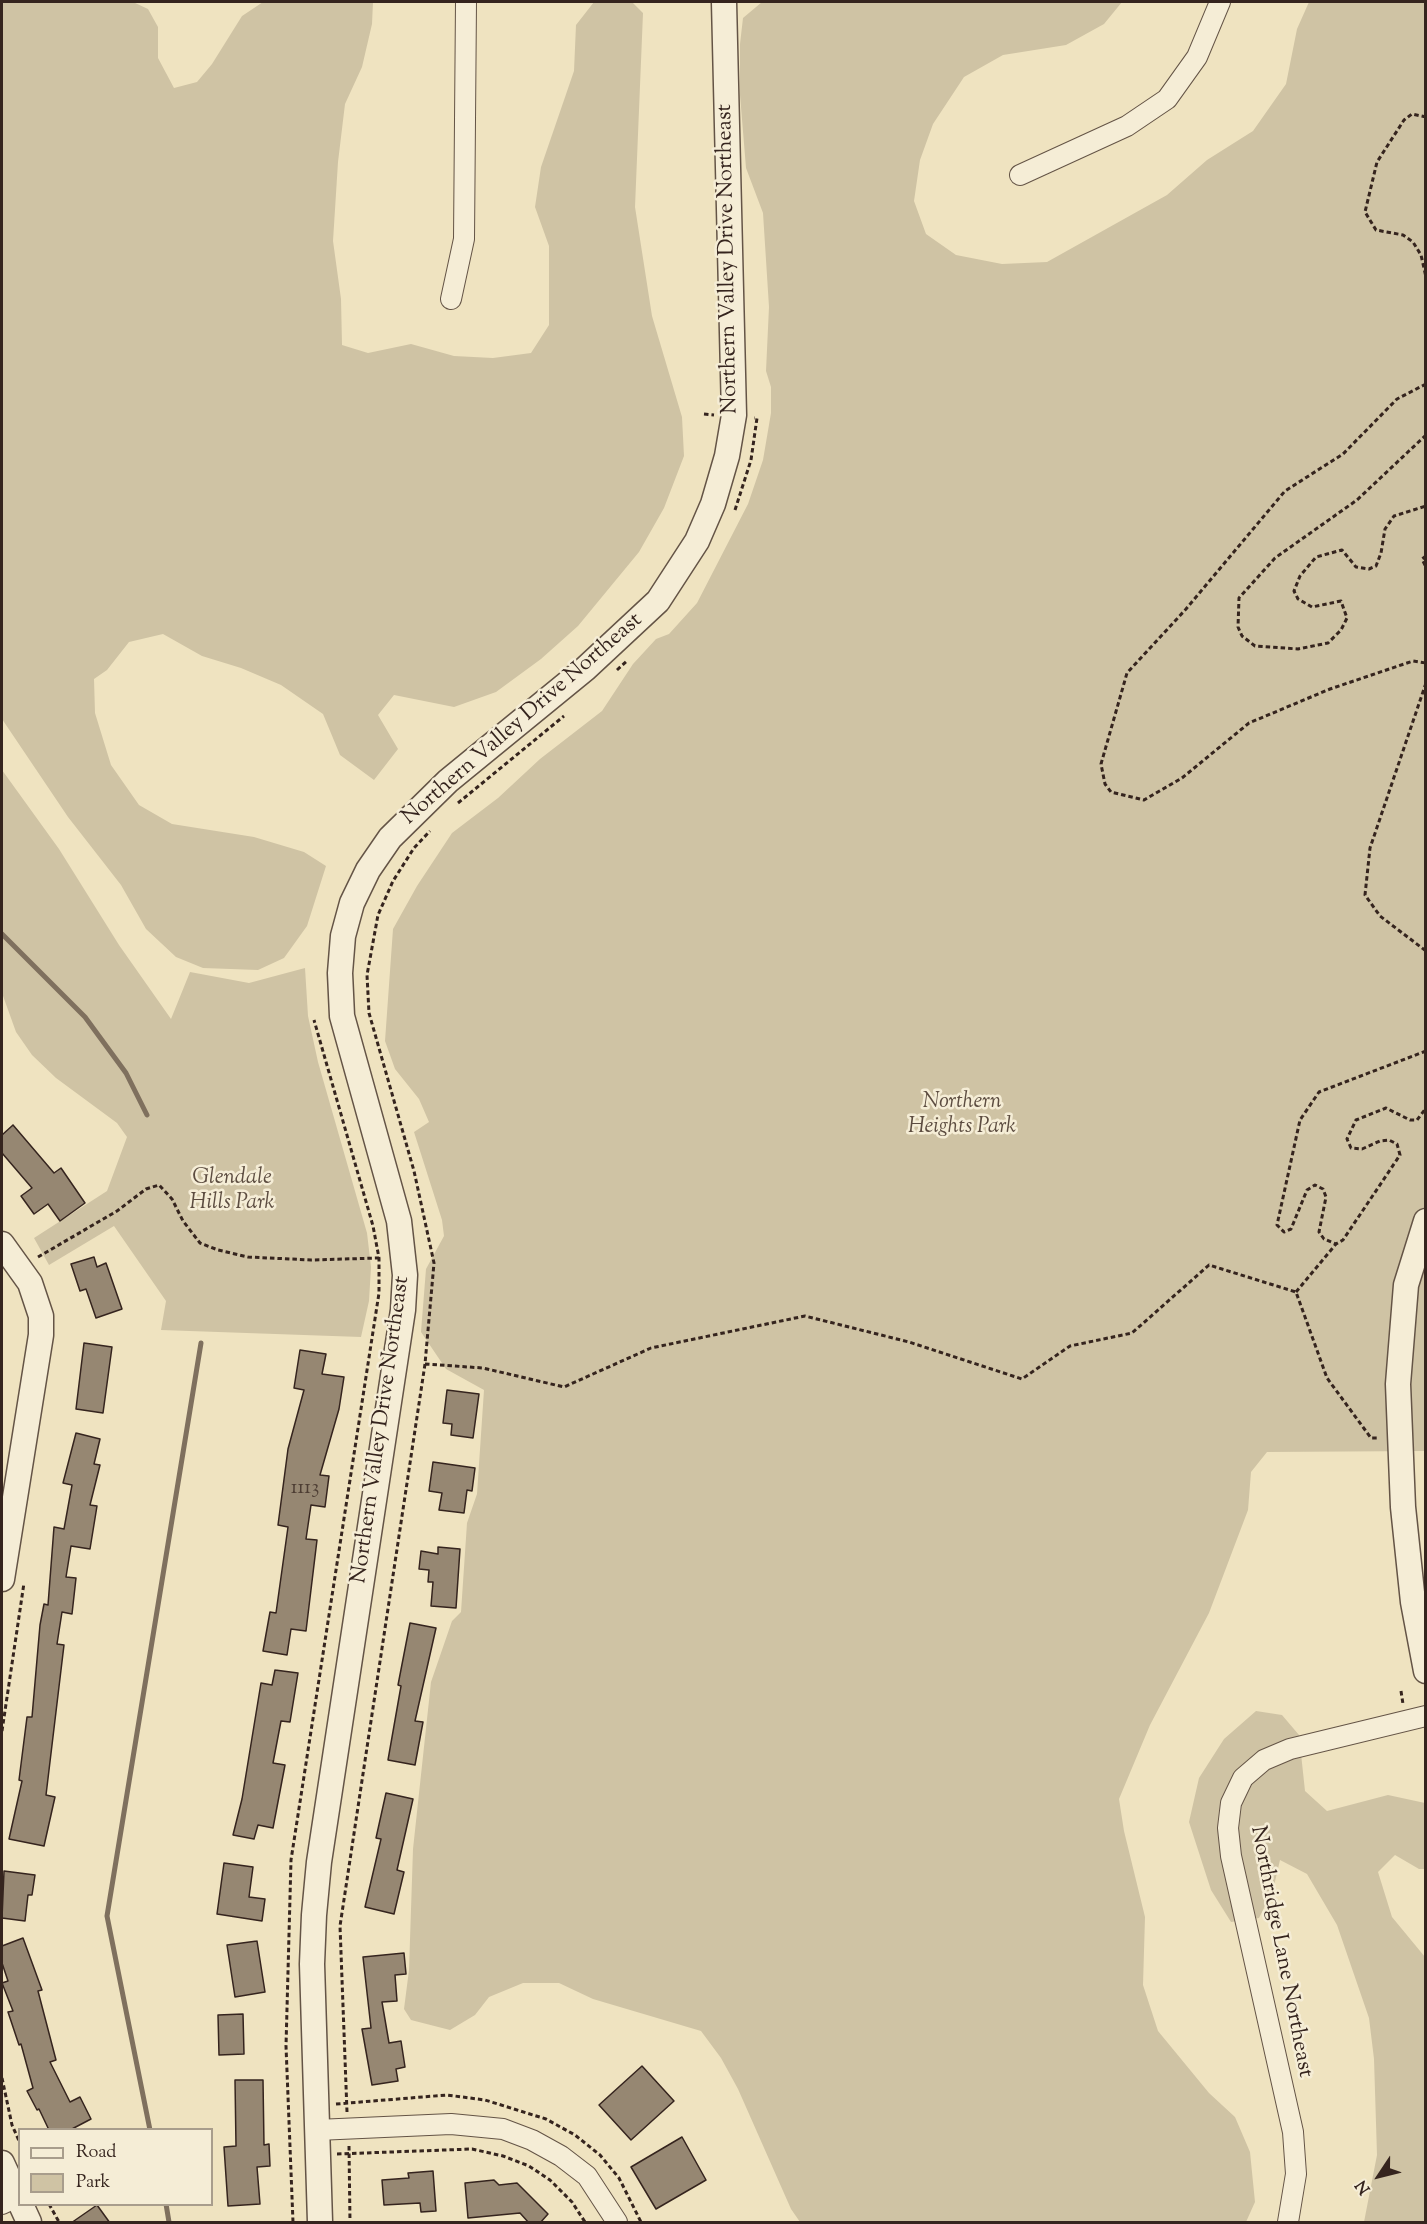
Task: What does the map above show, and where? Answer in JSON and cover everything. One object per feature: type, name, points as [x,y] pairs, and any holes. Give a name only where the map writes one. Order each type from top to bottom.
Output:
[{"type":"street","points":[[451,299],[464,239],[466,2]]},
{"type":"street","name":"Northern Valley Drive Northeast","points":[[320,2223],[312,1964],[319,1862],[403,1310],[405,1275],[399,1221],[342,1016],[340,973],[343,936],[352,903],[368,870],[390,838],[448,781],[585,669],[658,601],[697,541],[713,504],[728,456],[734,415],[723,2]]},
{"type":"street","points":[[1020,175],[1128,126],[1167,99],[1197,57],[1220,2]]},
{"type":"street","points":[[1425,1221],[1406,1285],[1398,1384],[1403,1507],[1413,1602],[1425,1671]]},
{"type":"street","points":[[2,1244],[30,1283],[41,1316],[41,1335],[2,1579]]},
{"type":"street","name":"Northridge Lane Northeast","points":[[1288,2223],[1296,2174],[1293,2132],[1231,1856],[1228,1828],[1232,1803],[1244,1778],[1264,1760],[1290,1749],[1425,1716]]},
{"type":"street","points":[[317,2130],[451,2124],[503,2129],[542,2145],[587,2176],[617,2223]]},
{"type":"street","points":[[2,2163],[8,2201],[29,2223]]},
{"type":"path","points":[[1425,117],[1412,114],[1404,120],[1377,162],[1365,212],[1376,230],[1403,235],[1413,242],[1421,255],[1425,277]]},
{"type":"path","points":[[1425,384],[1397,399],[1343,454],[1285,490],[1186,609],[1127,673],[1101,764],[1105,784],[1111,792],[1144,800],[1182,778],[1250,723],[1351,682],[1413,661],[1425,663]]},
{"type":"path","points":[[732,515],[746,478],[757,418]]},
{"type":"path","points":[[1425,435],[1357,500],[1275,558],[1239,598],[1238,627],[1242,636],[1255,646],[1298,649],[1328,643],[1341,630],[1347,618],[1341,601],[1312,607],[1298,599],[1294,591],[1300,576],[1316,556],[1342,550],[1356,567],[1369,569],[1376,566],[1385,529],[1394,516],[1425,506]]},
{"type":"path","points":[[1425,556],[1422,559],[1425,567]]},
{"type":"path","points":[[613,674],[630,657]]},
{"type":"path","points":[[1425,683],[1370,848],[1365,895],[1380,916],[1425,951]]},
{"type":"path","points":[[456,805],[568,712]]},
{"type":"path","points":[[347,2103],[339,1926],[425,1364],[434,1263],[414,1171],[369,1013],[367,975],[378,915],[393,881],[414,848],[434,826]]},
{"type":"path","points":[[38,1257],[117,1211],[146,1189],[159,1185],[172,1199],[183,1221],[200,1243],[218,1250],[248,1257],[311,1260],[379,1258],[361,1180],[314,1020]]},
{"type":"path","points":[[1336,1244],[1324,1239],[1319,1232],[1326,1197],[1323,1189],[1315,1185],[1307,1190],[1291,1229],[1284,1232],[1277,1225],[1300,1120],[1319,1092],[1425,1051]]},
{"type":"path","points":[[1296,1292],[1336,1244],[1344,1240],[1400,1155],[1397,1144],[1389,1140],[1380,1141],[1362,1149],[1351,1148],[1347,1138],[1356,1120],[1386,1108],[1410,1120],[1417,1120],[1425,1108]]},
{"type":"path","points":[[425,1364],[483,1368],[564,1387],[651,1348],[805,1316],[909,1342],[1022,1379],[1070,1346],[1132,1333],[1209,1265],[1296,1292]]},
{"type":"path","points":[[1296,1292],[1327,1378],[1371,1438]]},
{"type":"path","points":[[2,2078],[12,2125],[18,2138]]},
{"type":"path","points":[[350,2223],[350,2154],[472,2149],[503,2156],[536,2171],[572,2202],[585,2223]]},
{"type":"path","points":[[290,2156],[293,2223]]},
{"type":"path","points":[[50,2206],[59,2223]]},
{"type":"green space","points":[[2,2],[133,2],[148,9],[158,27],[158,58],[174,88],[197,82],[212,64],[242,16],[263,2],[373,2],[372,24],[362,67],[345,104],[338,162],[333,241],[341,299],[342,345],[368,353],[411,344],[454,356],[493,358],[531,353],[549,325],[549,246],[535,207],[541,167],[574,71],[576,25],[594,2],[632,2],[643,13],[635,207],[652,316],[682,417],[684,456],[664,508],[639,552],[578,626],[541,659],[496,692],[454,707],[394,695],[378,715],[398,749],[374,780],[340,755],[323,714],[281,685],[241,668],[202,656],[163,634],[129,642],[107,670],[94,679],[95,713],[111,765],[139,805],[172,824],[254,837],[304,852],[326,866],[307,926],[284,958],[258,970],[203,968],[176,957],[146,929],[121,885],[68,817],[2,719]]},
{"type":"green space","name":"Northern Heights Park","points":[[762,2],[1122,2],[1104,24],[1066,45],[1003,55],[964,77],[933,124],[920,160],[914,201],[926,234],[956,255],[1002,264],[1047,262],[1167,195],[1207,160],[1253,131],[1286,84],[1297,29],[1309,2],[1425,2],[1425,1451],[1267,1452],[1251,1472],[1248,1510],[1209,1613],[1150,1725],[1119,1799],[1124,1831],[1145,1917],[1143,1985],[1158,2031],[1209,2093],[1235,2117],[1250,2152],[1255,2202],[1246,2222],[800,2222],[791,2209],[738,2089],[721,2058],[701,2031],[593,1999],[559,1983],[523,1983],[489,1997],[475,2015],[450,2030],[411,2020],[404,2009],[409,1970],[413,1849],[431,1682],[452,1621],[461,1612],[467,1523],[477,1494],[484,1390],[446,1369],[421,1332],[426,1269],[444,1236],[442,1220],[414,1132],[429,1122],[419,1099],[395,1069],[385,1041],[393,929],[417,886],[452,833],[498,798],[540,759],[602,711],[633,664],[656,639],[669,634],[697,603],[748,504],[763,460],[771,413],[771,387],[766,371],[769,307],[763,213],[746,168],[740,95],[740,44],[743,18]]},
{"type":"green space","name":"Glendale Hills Park","points":[[2,770],[59,849],[119,945],[171,1019],[190,972],[249,983],[305,968],[308,1016],[318,1062],[367,1233],[371,1267],[369,1301],[361,1337],[161,1330],[166,1301],[114,1226],[49,1265],[34,1238],[107,1191],[127,1137],[117,1123],[56,1078],[32,1055],[16,1032],[2,993]]},
{"type":"green space","points":[[1256,1711],[1282,1715],[1299,1735],[1305,1791],[1327,1811],[1388,1795],[1425,1803],[1425,1869],[1419,1869],[1395,1855],[1378,1872],[1392,1917],[1425,1957],[1425,2222],[1364,2222],[1377,2155],[1374,2059],[1369,2018],[1337,1925],[1307,1874],[1280,1860],[1273,1890],[1259,1918],[1231,1922],[1211,1890],[1189,1822],[1199,1778],[1224,1739]]},
{"type":"building","points":[[13,1125],[54,1173],[61,1168],[85,1203],[60,1221],[48,1204],[34,1214],[21,1196],[32,1188],[2,1153],[2,1135]]},
{"type":"building","points":[[94,1257],[97,1267],[106,1263],[122,1309],[96,1318],[86,1289],[80,1291],[71,1264]]},
{"type":"building","points":[[84,1343],[112,1347],[103,1413],[76,1409]]},
{"type":"building","points":[[300,1350],[326,1354],[322,1374],[344,1377],[339,1409],[320,1475],[329,1476],[325,1507],[311,1505],[306,1539],[317,1540],[306,1631],[291,1629],[287,1655],[263,1651],[270,1612],[276,1613],[288,1527],[278,1525],[288,1449],[304,1390],[294,1388]]},
{"type":"building","points":[[447,1390],[479,1394],[473,1438],[451,1435],[452,1424],[443,1423]]},
{"type":"building","points":[[76,1433],[100,1439],[94,1464],[100,1465],[90,1505],[97,1506],[90,1549],[71,1546],[66,1577],[76,1578],[72,1614],[62,1612],[57,1644],[64,1645],[46,1795],[55,1797],[44,1846],[9,1839],[22,1781],[19,1780],[27,1717],[32,1717],[40,1625],[44,1604],[48,1605],[54,1527],[64,1529],[72,1485],[63,1483]]},
{"type":"building","points":[[433,1462],[475,1468],[472,1491],[467,1490],[464,1513],[439,1510],[442,1493],[429,1491]]},
{"type":"building","points":[[438,1547],[460,1549],[456,1608],[431,1606],[433,1582],[428,1582],[429,1570],[419,1569],[421,1551],[438,1554]]},
{"type":"building","points":[[410,1623],[436,1628],[415,1721],[423,1722],[415,1765],[388,1760],[401,1686],[398,1685]]},
{"type":"building","points":[[275,1670],[298,1673],[290,1722],[281,1721],[273,1763],[285,1765],[273,1828],[258,1825],[254,1839],[233,1835],[242,1799],[261,1683],[272,1685]]},
{"type":"building","points":[[386,1793],[413,1799],[397,1870],[404,1872],[394,1914],[365,1907],[381,1839],[376,1838]]},
{"type":"building","points":[[224,1863],[253,1867],[249,1897],[265,1899],[262,1921],[217,1914]]},
{"type":"building","points":[[4,1871],[35,1875],[32,1895],[28,1895],[25,1921],[2,1918]]},
{"type":"building","points":[[23,1938],[42,1990],[38,1991],[56,2060],[50,2062],[70,2102],[80,2097],[91,2119],[74,2128],[48,2128],[27,2091],[33,2088],[21,2044],[19,2045],[8,2012],[13,2011],[2,1983],[8,1981],[2,1963],[2,1946]]},
{"type":"building","points":[[257,1941],[265,1992],[235,1997],[227,1945]]},
{"type":"building","points":[[404,1953],[406,1974],[395,1975],[397,2001],[382,2002],[389,2043],[401,2041],[405,2067],[396,2069],[398,2081],[372,2085],[362,2029],[371,2028],[363,1957]]},
{"type":"building","points":[[243,2014],[244,2054],[219,2055],[218,2015]]},
{"type":"building","points":[[642,2066],[674,2101],[631,2140],[599,2105]]},
{"type":"building","points":[[235,2080],[263,2080],[264,2145],[269,2144],[270,2166],[257,2167],[260,2204],[228,2206],[224,2147],[236,2146]]},
{"type":"building","points":[[682,2137],[706,2180],[656,2209],[631,2167]]},
{"type":"building","points":[[433,2171],[436,2211],[421,2212],[420,2203],[384,2205],[382,2180],[409,2178],[408,2173]]},
{"type":"building","points":[[494,2180],[499,2185],[517,2183],[548,2214],[540,2223],[529,2223],[520,2213],[468,2218],[465,2183]]},
{"type":"building","points":[[98,2206],[110,2223],[71,2223]]},
{"type":"waterway","points":[[2,934],[85,1017],[126,1073],[147,1115]]},
{"type":"waterway","points":[[150,2128],[107,1916],[201,1343]]},
{"type":"waterway","points":[[166,2206],[169,2222]]}]
